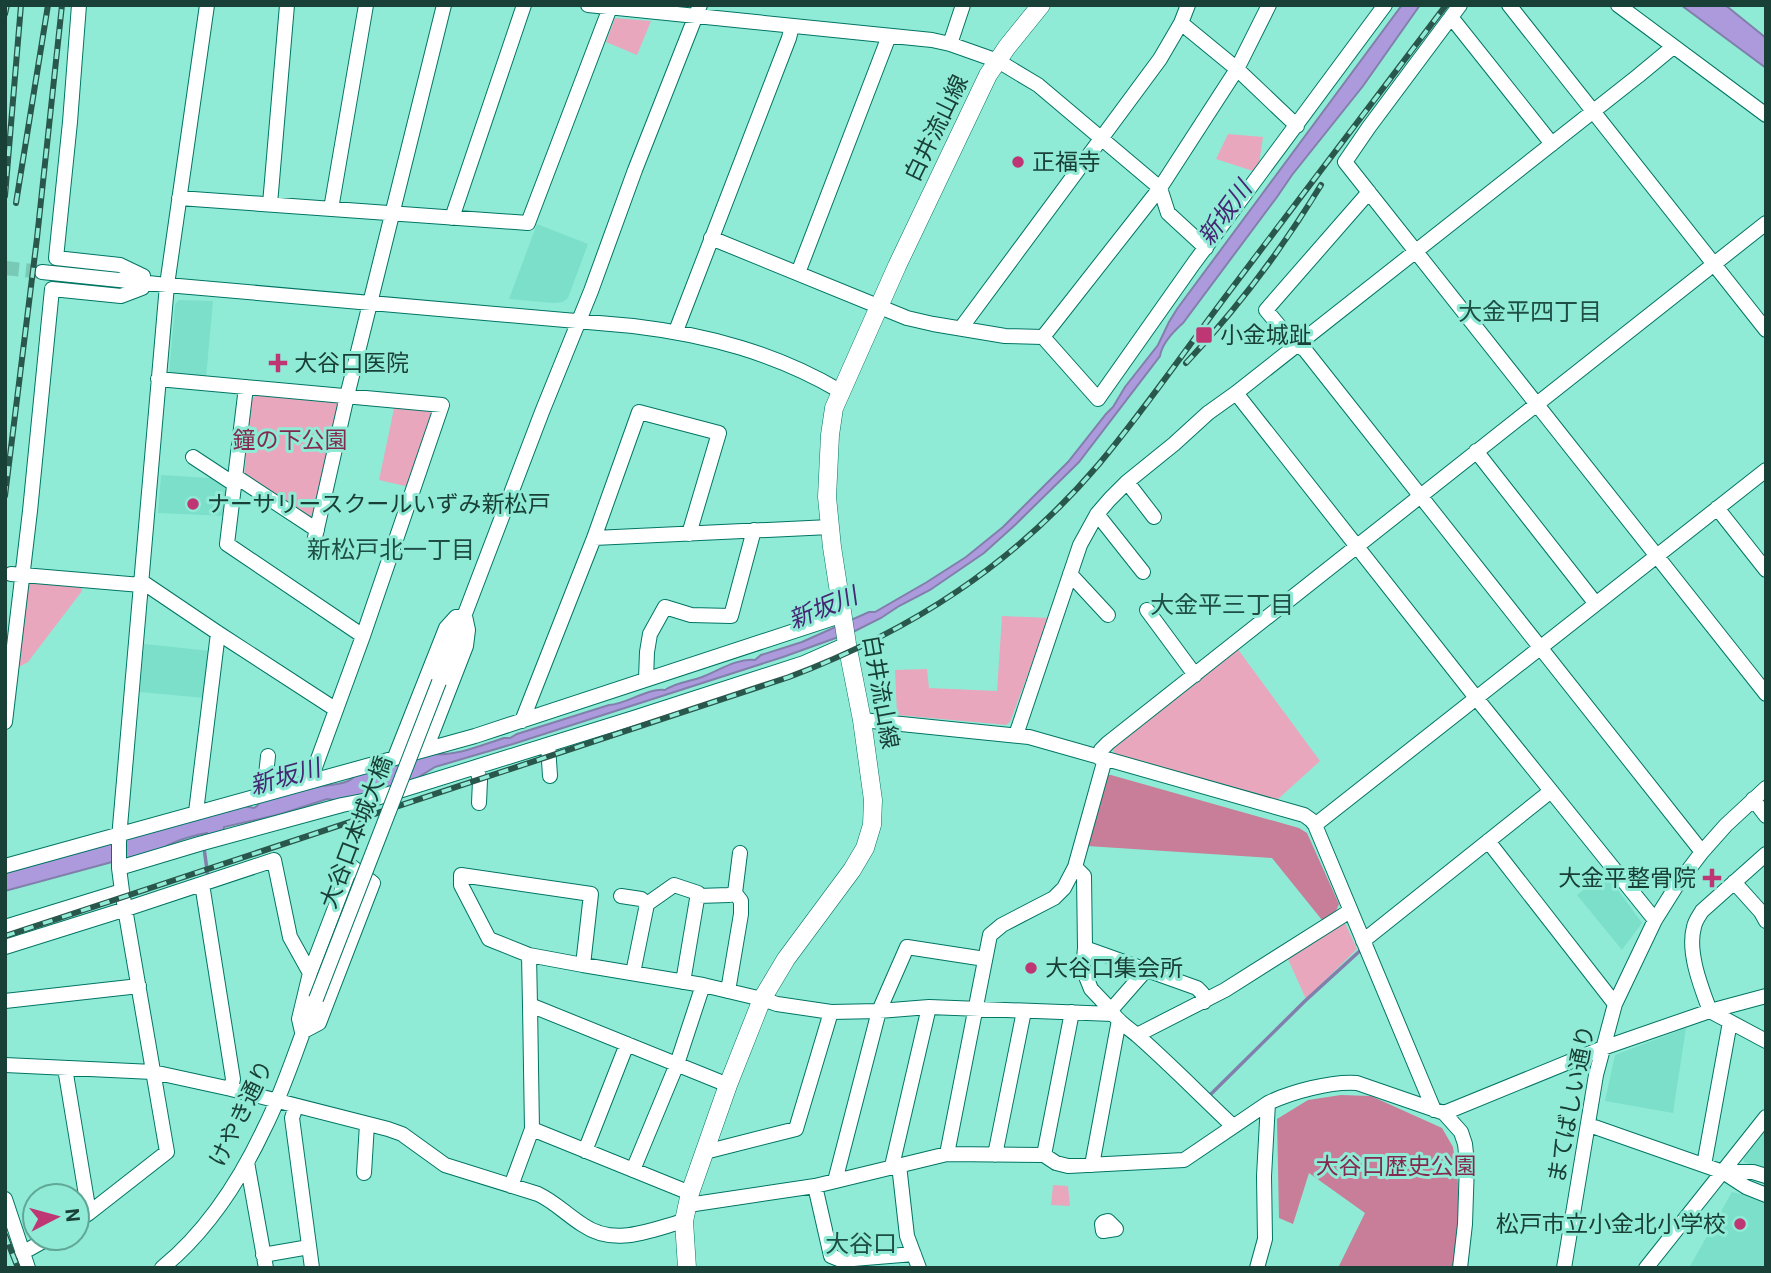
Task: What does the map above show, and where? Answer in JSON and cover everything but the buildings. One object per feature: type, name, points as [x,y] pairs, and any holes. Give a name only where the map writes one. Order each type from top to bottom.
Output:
[{"type":"main road","name":"白井流山線","points":[[687,1268],[687,1206],[728,1086],[762,999],[786,959],[852,870],[865,848],[872,825],[873,800],[843,617],[827,497],[834,408],[988,75],[1041,5]]},
{"type":"street","points":[[5,722],[17,574],[52,289],[121,296],[142,288],[143,282],[143,276],[125,266],[56,258],[79,5]]},
{"type":"street","points":[[91,1211],[167,1152],[122,891],[120,836],[167,285],[206,5]]},
{"type":"street","points":[[270,204],[286,5]]},
{"type":"street","points":[[331,209],[366,5]]},
{"type":"street","points":[[193,457],[234,480],[315,536],[444,5]]},
{"type":"street","points":[[452,218],[524,5]]},
{"type":"street","points":[[588,5],[698,11],[792,26],[932,40],[998,61],[1038,85],[1160,188],[1168,212],[1206,248]]},
{"type":"street","points":[[950,44],[963,5]]},
{"type":"street","points":[[961,328],[1160,59],[1188,5]]},
{"type":"street","points":[[1043,337],[1160,188],[1237,69],[1269,5]]},
{"type":"street","points":[[711,238],[907,318],[1005,336],[1043,337],[1098,399],[1385,5]]},
{"type":"street","points":[[1509,5],[1766,330]]},
{"type":"street","points":[[1618,5],[1766,115]]},
{"type":"street","points":[[179,198],[527,223],[610,6]]},
{"type":"street","name":"大谷口本城大橋","points":[[316,999],[698,11]]},
{"type":"street","points":[[1552,144],[1455,11],[1345,162],[1766,694]]},
{"type":"street","points":[[1181,23],[1237,69],[1297,126]]},
{"type":"street","points":[[676,331],[792,26]]},
{"type":"street","points":[[798,273],[889,36]]},
{"type":"street","points":[[1016,734],[1080,545],[1097,514],[1126,482],[1208,413],[1416,252],[1673,47]]},
{"type":"street","points":[[1369,192],[1266,310],[1291,340],[1305,350],[1702,852]]},
{"type":"street","points":[[947,1154],[990,936],[1002,925],[1054,898],[1064,888],[1075,867],[1102,758],[1101,750],[1419,495],[1766,223]]},
{"type":"street","points":[[42,272],[676,331],[760,354],[816,377],[840,391]]},
{"type":"street","points":[[158,379],[442,405],[310,781]]},
{"type":"street","points":[[246,387],[227,544],[363,636]]},
{"type":"street","points":[[1236,393],[1655,920]]},
{"type":"street","points":[[522,722],[594,538],[639,412],[719,433],[689,534]]},
{"type":"street","points":[[1476,451],[1596,604]]},
{"type":"street","points":[[1315,825],[1766,470]]},
{"type":"street","points":[[1126,482],[1154,517]]},
{"type":"street","points":[[1717,508],[1766,570]]},
{"type":"street","points":[[1097,514],[1143,572]]},
{"type":"street","points":[[594,538],[830,527]]},
{"type":"street","points":[[646,680],[650,634],[665,607],[691,615],[730,616],[754,530]]},
{"type":"street","points":[[17,574],[141,583],[335,709]]},
{"type":"street","points":[[1070,574],[1108,615]]},
{"type":"street","points":[[1147,610],[1195,675]]},
{"type":"street","points":[[394,757],[446,628],[456,617],[465,616],[468,630],[466,646],[426,749]]},
{"type":"street","points":[[5,866],[475,736],[843,617]]},
{"type":"street","points":[[196,812],[218,634]]},
{"type":"street","points":[[120,866],[342,805],[373,799],[477,767],[804,663],[847,642]]},
{"type":"street","points":[[862,720],[1016,734],[1304,815],[1311,820],[1439,1111],[1461,1132],[1465,1144],[1465,1224],[1460,1268]]},
{"type":"street","points":[[548,745],[550,776]]},
{"type":"street","points":[[264,794],[268,756]]},
{"type":"street","points":[[477,767],[480,780],[479,803]]},
{"type":"street","name":"まてばしい通り","points":[[1564,1268],[1596,1075],[1615,1004],[1655,920],[1677,885],[1726,825],[1766,788]]},
{"type":"street","points":[[1363,941],[1551,791]]},
{"type":"street","points":[[1753,799],[1766,816]]},
{"type":"street","points":[[1488,841],[1615,1004]]},
{"type":"street","points":[[727,991],[741,914],[741,901],[735,893],[740,853]]},
{"type":"street","points":[[1766,854],[1702,912],[1694,923],[1692,939],[1698,977],[1710,1011],[1766,1041]]},
{"type":"street","points":[[5,947],[274,860],[290,937],[310,973]]},
{"type":"street","points":[[351,866],[373,883],[319,1023],[302,1032],[299,1019],[310,973],[351,866]]},
{"type":"street","points":[[1075,867],[1084,876],[1083,969],[1091,989],[1114,1015],[1233,1126]]},
{"type":"street","points":[[583,965],[591,894],[461,875],[461,885],[489,939],[529,955],[583,965],[703,985],[777,1004],[831,1012],[929,1007],[1114,1015]]},
{"type":"street","points":[[1734,882],[1766,921]]},
{"type":"street","points":[[202,884],[233,1079],[232,1090]]},
{"type":"street","points":[[633,973],[648,904],[674,885],[698,893],[683,982]]},
{"type":"street","points":[[5,927],[122,891]]},
{"type":"street","points":[[698,896],[735,893]]},
{"type":"street","points":[[621,896],[648,904]]},
{"type":"street","points":[[1137,1035],[1204,1002],[1350,911]]},
{"type":"street","points":[[835,1181],[879,1011],[908,947],[985,959]]},
{"type":"street","points":[[1085,947],[1197,988],[1202,993],[1204,1002]]},
{"type":"street","points":[[511,1186],[532,1129],[529,955]]},
{"type":"street","points":[[1092,1166],[1114,1015],[1146,970]]},
{"type":"street","points":[[633,1170],[677,1064],[703,985]]},
{"type":"street","points":[[5,1001],[139,986]]},
{"type":"street","points":[[5,1065],[153,1072],[367,1124],[402,1134],[445,1165],[550,1199],[580,1224],[612,1237],[644,1234],[687,1206],[815,1186],[947,1154],[1044,1155],[1056,1163],[1068,1166],[1184,1160],[1268,1103],[1319,1087],[1346,1082],[1357,1083],[1439,1111],[1603,1048],[1710,1011],[1766,996]]},
{"type":"street","name":"けやき通り","points":[[162,1268],[192,1239],[224,1198],[247,1162],[277,1101],[316,999]]},
{"type":"street","points":[[530,1005],[728,1086]]},
{"type":"street","points":[[815,1186],[831,1256],[841,1260],[916,1261],[907,1236],[896,1166],[929,1007]]},
{"type":"street","points":[[995,1155],[1024,1011]]},
{"type":"street","points":[[705,1152],[796,1129],[831,1012]]},
{"type":"street","points":[[1044,1155],[1072,1012]]},
{"type":"street","points":[[1704,1165],[1730,1022]]},
{"type":"street","points":[[585,1151],[626,1044]]},
{"type":"street","points":[[65,1068],[79,1182]]},
{"type":"street","points":[[1257,1268],[1265,1239],[1264,1175],[1268,1103]]},
{"type":"street","points":[[296,1106],[292,1118],[312,1268]]},
{"type":"street","points":[[1646,1268],[1766,1117]]},
{"type":"street","points":[[364,1173],[367,1124]]},
{"type":"street","points":[[1589,1125],[1723,1172],[1766,1195]]},
{"type":"street","points":[[532,1129],[633,1170],[687,1206]]},
{"type":"street","points":[[247,1162],[265,1261],[309,1247]]},
{"type":"street","points":[[1723,1172],[1753,1172],[1766,1176]]},
{"type":"street","points":[[5,1199],[28,1268]]},
{"type":"shaded area","points":[[1402,5],[1420,5],[1363,86],[1292,175],[1079,462],[984,553],[930,590],[855,631],[783,657],[435,767],[414,780],[365,794],[327,799],[281,814],[224,827],[222,845],[216,844],[207,833],[201,834],[176,841],[160,850],[5,891],[5,873],[244,806],[254,808],[260,801],[285,794],[343,783],[352,779],[356,773],[433,754],[460,752],[510,738],[651,691],[665,690],[735,663],[755,660],[761,655],[802,642],[869,612],[875,612],[927,582],[966,557],[1003,527],[1068,462],[1113,407],[1158,345],[1177,309]]},
{"type":"shaded area","points":[[1681,5],[1724,5],[1729,8],[1766,38],[1766,68]]},
{"type":"shaded area","points":[[537,224],[588,244],[568,298],[563,302],[509,299]]},
{"type":"shaded area","points":[[179,300],[213,301],[206,378],[169,375],[175,304]]},
{"type":"shaded area","name":"ナーサリースクールいずみ新松戸","points":[[161,475],[211,478],[229,490],[226,516],[158,513]]},
{"type":"shaded area","points":[[144,644],[211,651],[205,698],[140,692]]},
{"type":"shaded area","points":[[1605,872],[1642,923],[1622,950],[1577,895]]},
{"type":"shaded area","points":[[1686,1028],[1673,1113],[1605,1101],[1615,1055]]},
{"type":"shaded area","points":[[1766,1127],[1766,1170],[1744,1162],[1743,1156]]},
{"type":"shaded area","name":"松戸市立小金北小学校","points":[[1732,1192],[1766,1200],[1766,1268],[1689,1268]]},
{"type":"green space","points":[[615,18],[651,21],[637,55],[606,42]]},
{"type":"green space","points":[[1228,134],[1263,137],[1259,164],[1253,171],[1216,159]]},
{"type":"green space","name":"鐘の下公園","points":[[257,394],[336,401],[339,407],[315,523],[244,476],[252,399]]},
{"type":"green space","points":[[395,404],[430,409],[433,418],[409,487],[379,480]]},
{"type":"green space","points":[[29,581],[82,584],[82,591],[28,662],[17,668]]},
{"type":"green space","points":[[1002,616],[1049,618],[1010,722],[1006,725],[897,715],[895,670],[927,669],[929,688],[997,691]]},
{"type":"green space","points":[[1237,648],[1320,761],[1277,800],[1114,754],[1112,746]]},
{"type":"green space","points":[[1106,775],[1299,828],[1307,833],[1339,904],[1336,911],[1322,920],[1272,858],[1087,846]]},
{"type":"green space","points":[[1345,923],[1357,949],[1306,999],[1287,957]]},
{"type":"green space","name":"大谷口歴史公園","points":[[1341,1095],[1371,1096],[1442,1128],[1453,1147],[1459,1189],[1454,1268],[1338,1268],[1365,1213],[1309,1173],[1293,1224],[1279,1218],[1277,1119],[1308,1100]]},
{"type":"green space","points":[[1053,1185],[1068,1186],[1070,1206],[1051,1205]]},
{"type":"waterway","points":[[204,848],[208,877]]},
{"type":"waterway","points":[[1208,1097],[1363,948]]},
{"type":"tunnel","points":[[5,268],[42,272]]},
{"type":"railway","points":[[5,14],[7,5]]},
{"type":"railway","points":[[5,196],[21,5]]},
{"type":"railway","points":[[16,203],[48,5]]},
{"type":"railway","points":[[5,496],[62,5]]},
{"type":"railway","points":[[5,936],[789,677],[877,639],[958,591],[1031,533],[1099,464],[1446,5]]},
{"type":"railway","points":[[1186,363],[1258,278],[1321,185]]},
{"type":"railway","points":[[5,1235],[18,1268]]},
{"type":"place","name":"正福寺","points":[[1018,162]]},
{"type":"place","name":"小金城趾","points":[[1204,335]]},
{"type":"place","name":"大谷口医院","points":[[278,363]]},
{"type":"place","name":"ナーサリースクールいずみ新松戸","points":[[193,504]]},
{"type":"place","name":"大金平整骨院","points":[[1712,878]]},
{"type":"place","name":"大谷口集会所","points":[[1031,968]]},
{"type":"place","name":"松戸市立小金北小学校","points":[[1740,1224]]},
{"type":"district","name":"大金平四丁目","points":[[1530,312]]},
{"type":"district","name":"新松戸北一丁目","points":[[391,550]]},
{"type":"district","name":"大金平三丁目","points":[[1222,605]]},
{"type":"district","name":"大谷口","points":[[861,1244]]},
{"type":"water label","name":"新坂川","points":[[1225,213]]},
{"type":"water label","name":"新坂川","points":[[823,608]]},
{"type":"water label","name":"新坂川","points":[[285,777]]}]
